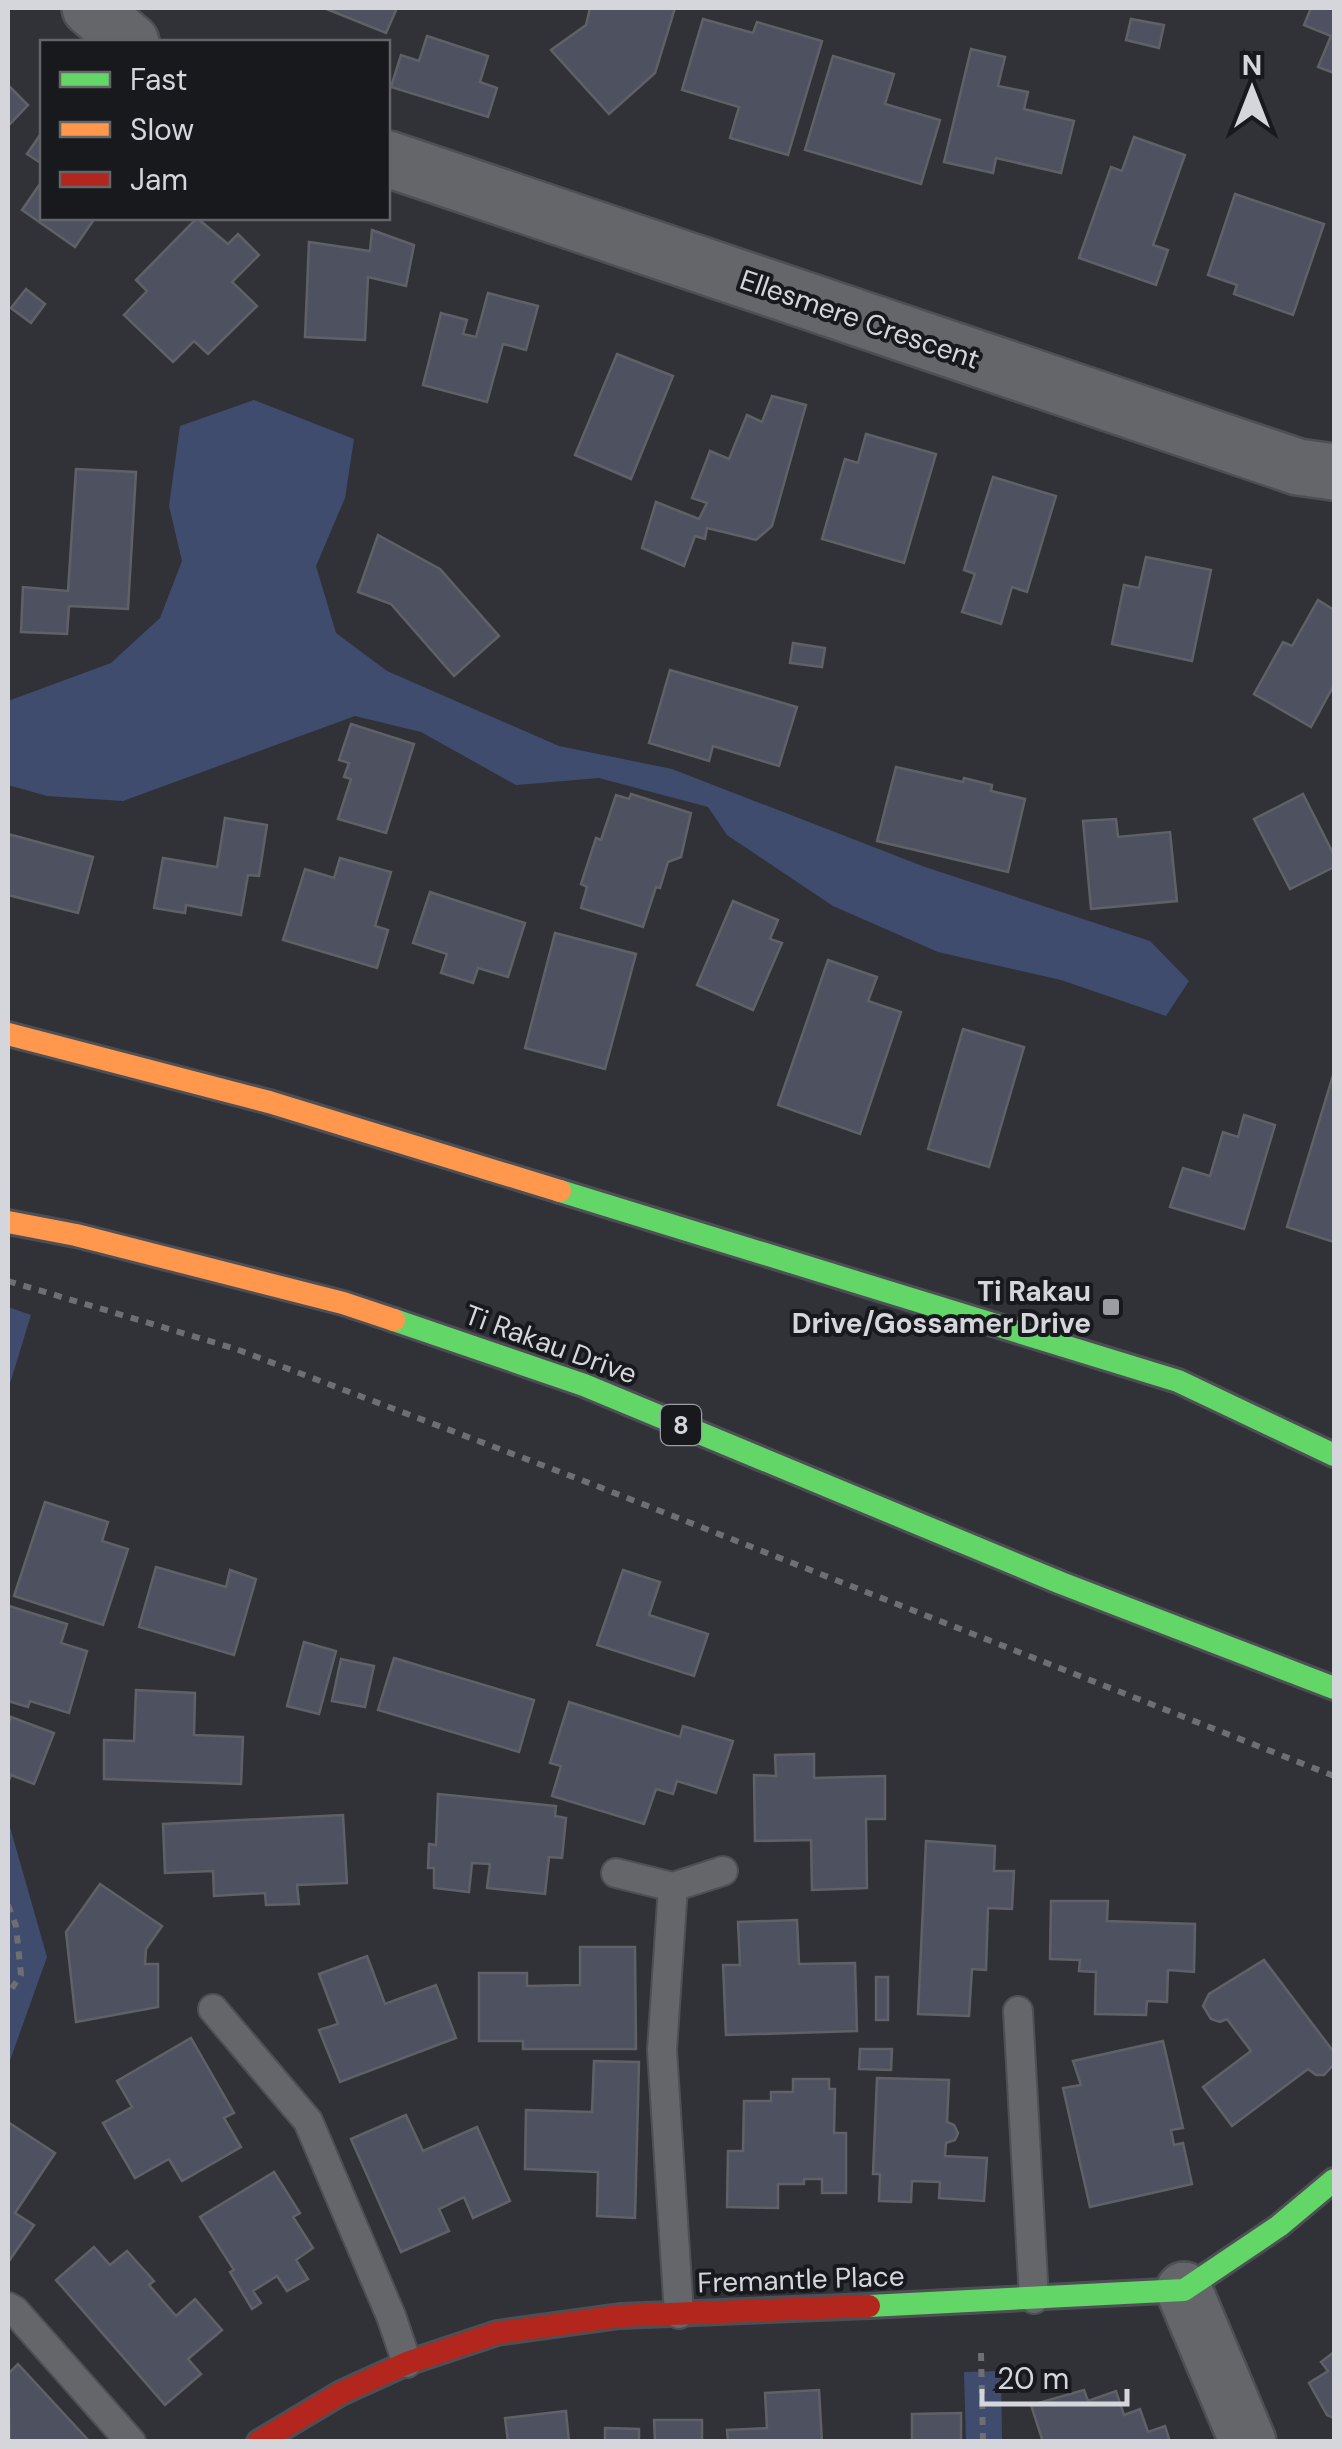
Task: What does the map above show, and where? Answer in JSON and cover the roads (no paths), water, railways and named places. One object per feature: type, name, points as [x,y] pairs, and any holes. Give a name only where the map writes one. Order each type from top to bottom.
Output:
[{"type":"main road","points":[[8,1034],[269,1102],[1178,1381],[1334,1456]]},
{"type":"main road","name":"Ti Rakau Drive","points":[[8,1222],[343,1304],[584,1385],[1060,1582],[1334,1688]]},
{"type":"main road","points":[[1184,2290],[1279,2226],[1334,2180]]},
{"type":"main road","name":"Fremantle Place","points":[[259,2442],[341,2393],[407,2363],[497,2334],[610,2317],[1184,2290]]},
{"type":"street","points":[[90,8],[129,40]]},
{"type":"street","name":"Ellesmere Crescent","points":[[390,160],[1298,467],[1334,472]]},
{"type":"street","points":[[1184,2290],[1248,2442]]},
{"type":"lane","points":[[616,1873],[673,1887],[724,1872]]},
{"type":"lane","points":[[673,1887],[662,2050],[679,2314]]},
{"type":"lane","points":[[214,2009],[308,2122],[391,2316],[407,2363]]},
{"type":"lane","points":[[1018,2012],[1034,2300]]},
{"type":"lane","points":[[8,2307],[132,2442]]},
{"type":"place","name":"Ti Rakau Drive/Gossamer Drive","points":[[1111,1307]]}]
